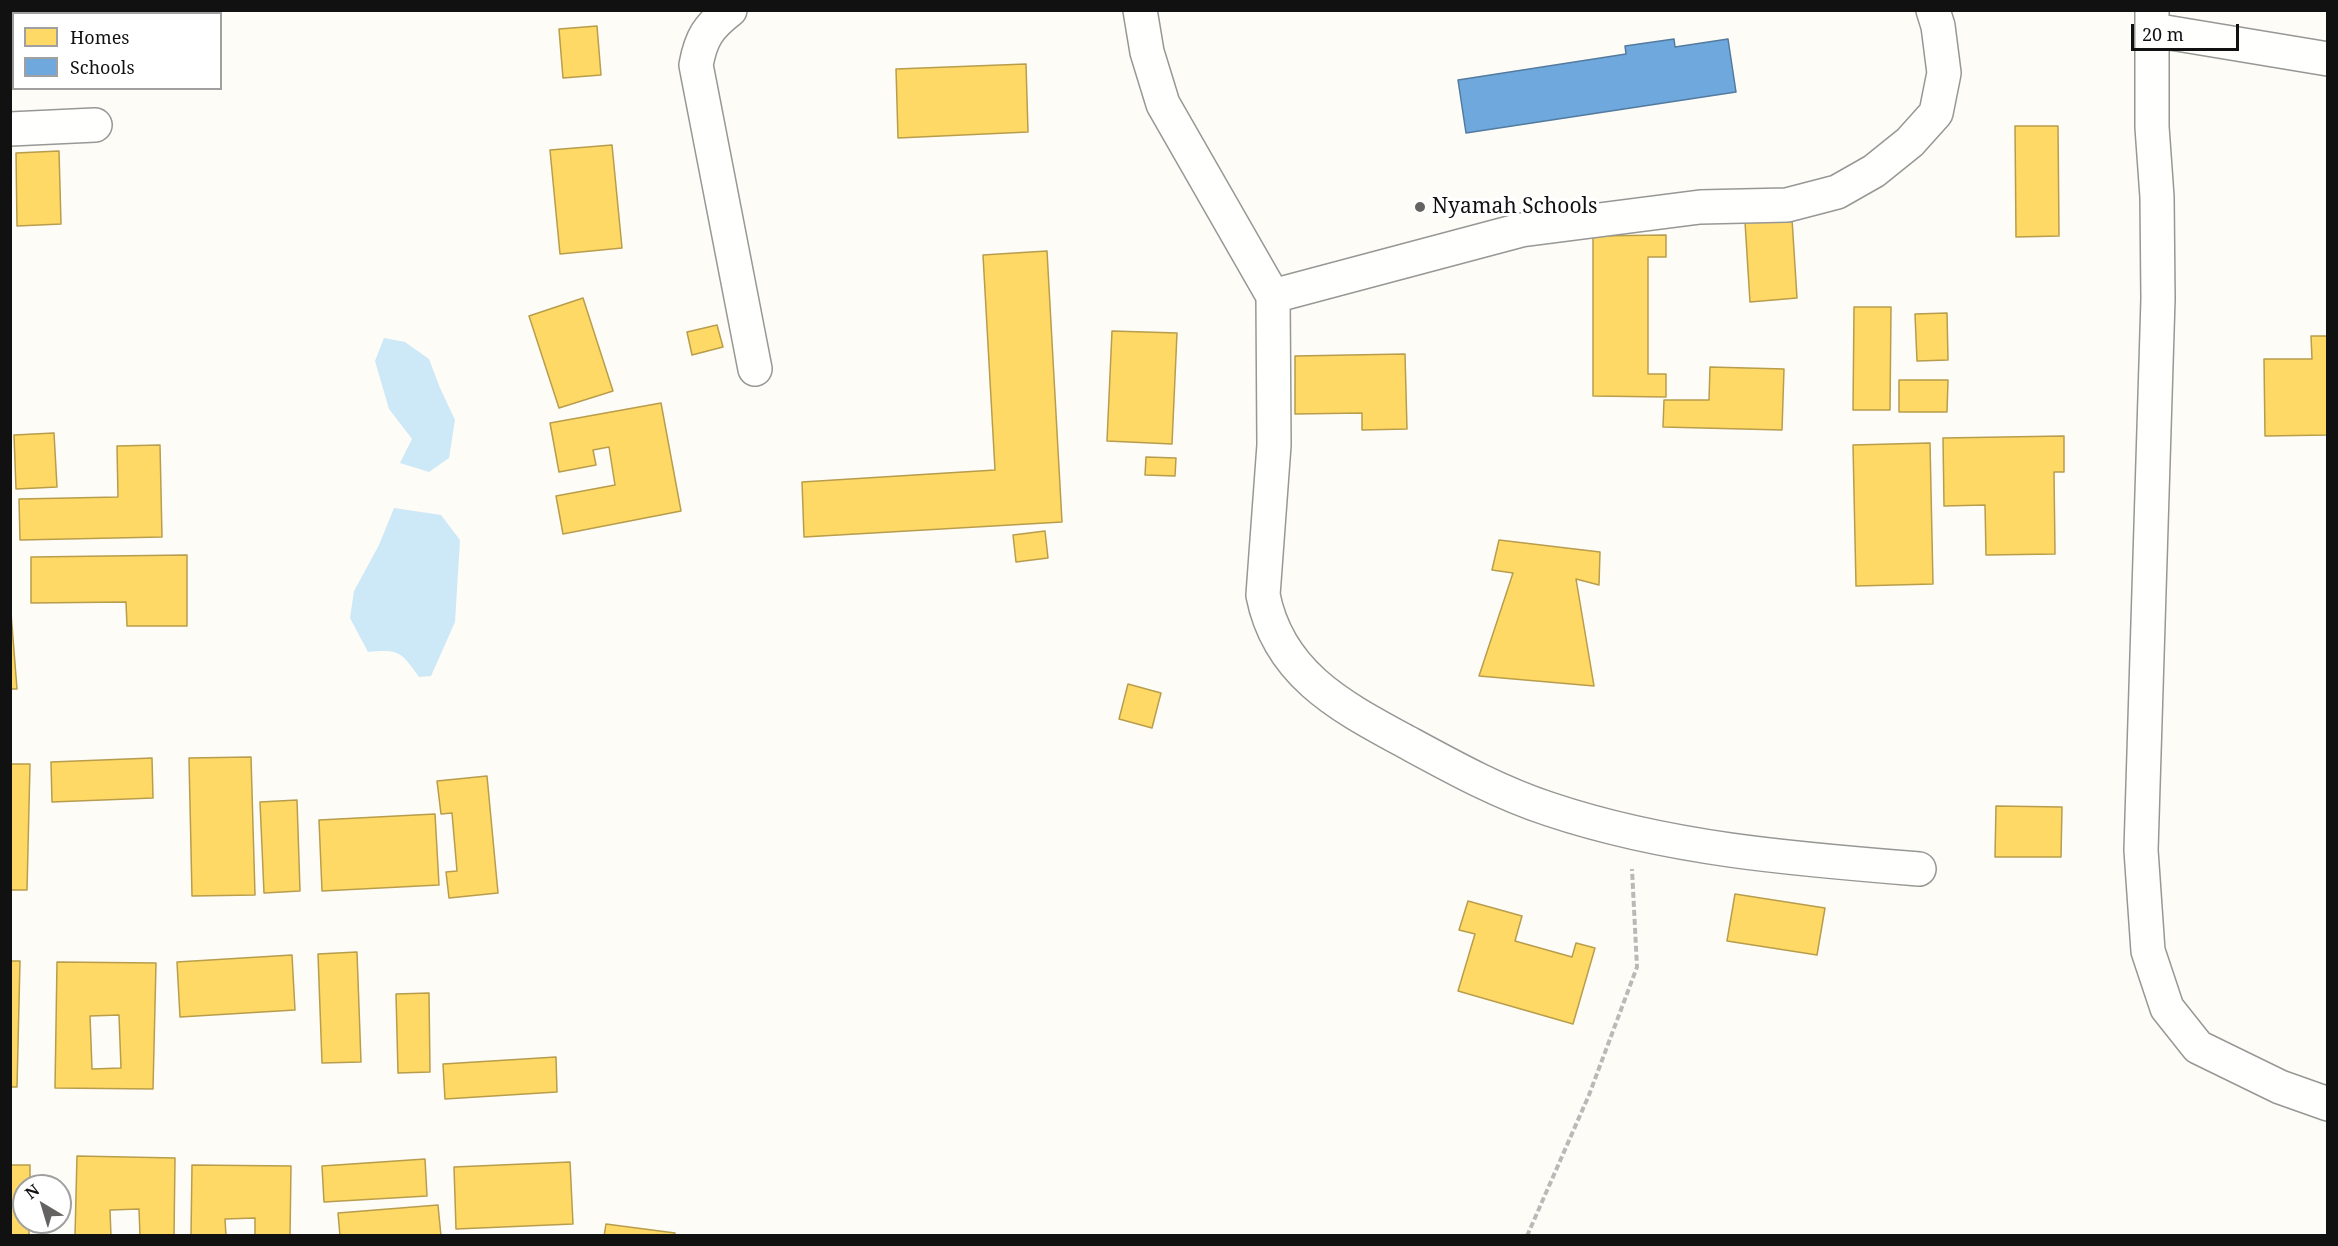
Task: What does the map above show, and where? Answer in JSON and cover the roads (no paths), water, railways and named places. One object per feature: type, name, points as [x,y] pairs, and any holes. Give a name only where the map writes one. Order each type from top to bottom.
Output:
[{"type":"street","points":[[730,10],[715,22],[700,43],[696,65],[755,369]]},
{"type":"street","points":[[1140,10],[1147,52],[1163,104],[1273,296],[1274,445],[1263,595],[1268,620],[1281,646],[1307,677],[1333,701],[1481,782],[1548,809],[1630,832],[1774,857],[1919,869]]},
{"type":"street","points":[[1273,296],[1521,230],[1700,207],[1787,206],[1837,192],[1874,171],[1910,142],[1936,113],[1944,73],[1938,26],[1933,10]]},
{"type":"street","points":[[2328,59],[2152,20],[2152,127],[2157,197],[2158,299],[2141,850],[2148,951],[2167,1008],[2198,1047],[2280,1087],[2328,1104]]},
{"type":"street","points":[[10,129],[95,125]]},
{"type":"water","points":[[384,338],[405,342],[429,359],[455,420],[449,458],[429,472],[400,463],[412,439],[389,409],[375,361]]},
{"type":"water","points":[[394,508],[441,515],[460,540],[455,622],[431,676],[419,677],[399,654],[387,651],[368,652],[350,618],[354,591],[379,545]]},
{"type":"place","name":"Nyamah Schools","points":[[1420,207]]}]
